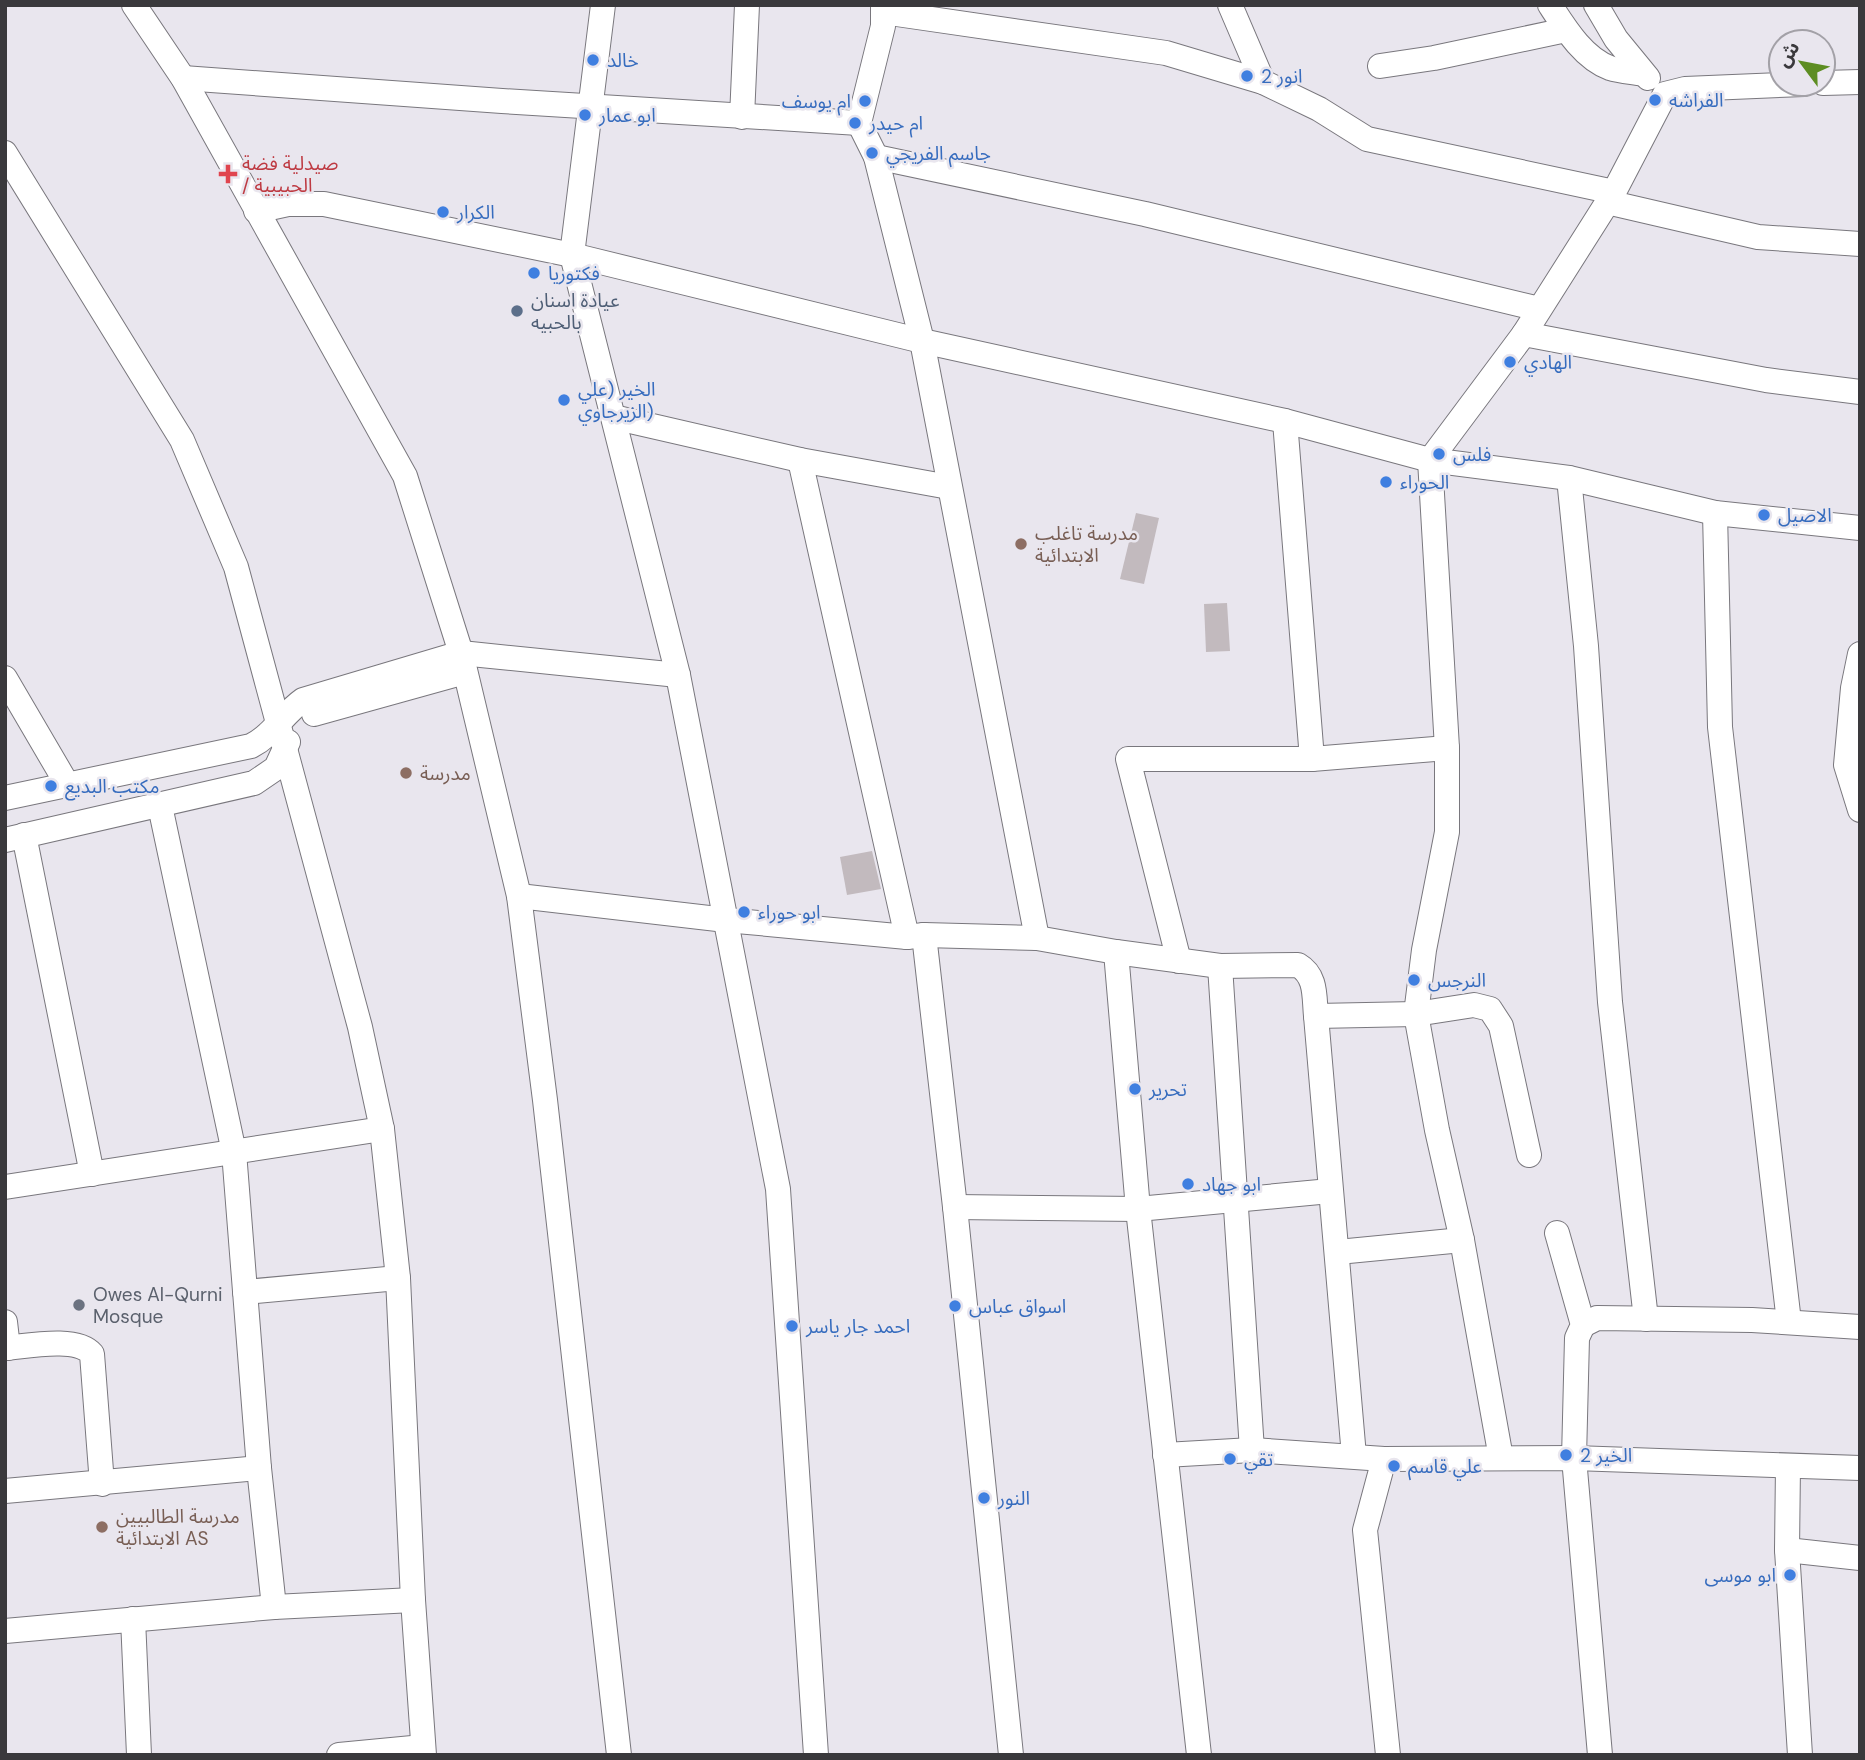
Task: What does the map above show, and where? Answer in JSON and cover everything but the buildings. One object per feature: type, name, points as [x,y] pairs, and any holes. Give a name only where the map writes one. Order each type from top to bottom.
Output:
[{"type":"street","points":[[134,5],[183,78],[405,476],[463,663],[519,896],[545,1100],[619,1755]]},
{"type":"street","points":[[603,5],[572,255],[678,675],[778,1189],[816,1755]]},
{"type":"street","points":[[742,117],[747,5]]},
{"type":"street","points":[[1230,5],[1263,82]]},
{"type":"street","points":[[1550,5],[1566,30],[1595,60],[1611,68],[1643,74]]},
{"type":"street","points":[[1595,5],[1616,39],[1643,74],[1665,94]]},
{"type":"street","points":[[1037,938],[922,341],[876,157],[859,123],[883,26],[883,9],[1166,53],[1263,82],[1319,109],[1367,139],[1610,197],[1758,237],[1860,244]]},
{"type":"street","points":[[1380,66],[1434,58],[1566,30]]},
{"type":"street","points":[[183,78],[859,123]]},
{"type":"street","points":[[1837,83],[1860,82]]},
{"type":"street","points":[[1501,1458],[1462,1240],[1437,1130],[1416,1014],[1424,950],[1447,832],[1447,748],[1430,460],[1524,334],[1610,197],[1665,94],[1685,89],[1767,86]]},
{"type":"street","points":[[5,153],[182,440],[236,567],[360,1027],[383,1129],[398,1278],[424,1751],[339,1755]]},
{"type":"street","points":[[876,157],[1145,214],[1539,309]]},
{"type":"street","points":[[256,211],[288,204],[324,204],[572,255],[922,341],[1285,421],[1430,460],[1569,478],[1716,513],[1860,528]]},
{"type":"street","points":[[1524,334],[1766,380],[1860,393]]},
{"type":"street","points":[[613,417],[800,460],[949,487]]},
{"type":"street","points":[[1285,421],[1312,759]]},
{"type":"street","points":[[800,460],[916,936],[955,1207],[1010,1755]]},
{"type":"street","points":[[1569,478],[1586,646],[1610,1002],[1646,1319]]},
{"type":"street","points":[[1716,513],[1720,727],[1789,1322]]},
{"type":"street","points":[[1860,654],[1846,765],[1860,810]]},
{"type":"street","points":[[92,1174],[15,838],[254,783],[276,768],[294,731],[317,712],[463,663]]},
{"type":"street","points":[[5,798],[251,746],[271,733],[294,707],[314,696],[463,663],[678,675]]},
{"type":"street","points":[[5,678],[67,784]]},
{"type":"street","points":[[1179,961],[1128,759],[1312,759],[1447,748]]},
{"type":"street","points":[[160,806],[234,1152],[259,1468],[274,1607]]},
{"type":"street","points":[[519,896],[726,920],[916,936],[1037,938],[1220,966],[1298,965],[1307,970],[1312,978],[1316,1016],[1354,1456]]},
{"type":"street","points":[[1116,952],[1138,1209],[1199,1755]]},
{"type":"street","points":[[1220,966],[1252,1450]]},
{"type":"street","points":[[1316,1016],[1416,1014],[1474,1005],[1490,1009],[1501,1026],[1529,1156]]},
{"type":"street","points":[[5,1187],[383,1129]]},
{"type":"street","points":[[955,1207],[1138,1209],[1330,1191]]},
{"type":"street","points":[[1557,1233],[1583,1325]]},
{"type":"street","points":[[1338,1252],[1462,1240]]},
{"type":"street","points":[[245,1292],[398,1278]]},
{"type":"street","points":[[1600,1755],[1574,1458],[1577,1338],[1583,1325],[1597,1318],[1789,1322],[1860,1327]]},
{"type":"street","points":[[5,1322],[6,1348],[75,1343],[86,1347],[92,1354],[103,1484]]},
{"type":"street","points":[[1165,1455],[1252,1450],[1384,1459],[1574,1458],[1860,1468]]},
{"type":"street","points":[[1384,1459],[1365,1530],[1388,1755]]},
{"type":"street","points":[[1788,1466],[1787,1550],[1800,1755]]},
{"type":"street","points":[[5,1491],[259,1468]]},
{"type":"street","points":[[1787,1550],[1860,1558]]},
{"type":"street","points":[[5,1631],[274,1607],[414,1600]]},
{"type":"street","points":[[133,1619],[139,1755]]},
{"type":"place","name":"خالد","points":[[593,60]]},
{"type":"place","name":"انور 2","points":[[1247,76]]},
{"type":"place","name":"الفراشه","points":[[1655,100]]},
{"type":"place","name":"ام يوسف","points":[[865,101]]},
{"type":"place","name":"ابو عمار","points":[[585,115]]},
{"type":"place","name":"ام حيدر","points":[[855,123]]},
{"type":"place","name":"جاسم الفريجي","points":[[872,153]]},
{"type":"place","name":"صيدلية فضة / الحبيبية","points":[[228,174]]},
{"type":"place","name":"الكرار","points":[[443,212]]},
{"type":"place","name":"فكتوريا","points":[[534,273]]},
{"type":"place","name":"عيادة اسنان بالحبيه","points":[[517,311]]},
{"type":"place","name":"الهادي","points":[[1510,362]]},
{"type":"place","name":"الخير (علي الزيرجاوي)","points":[[564,400]]},
{"type":"place","name":"فلس","points":[[1439,454]]},
{"type":"place","name":"الحوراء","points":[[1386,482]]},
{"type":"place","name":"الاصيل","points":[[1764,515]]},
{"type":"place","name":"مدرسة تاغلب الابتدائية","points":[[1021,544]]},
{"type":"place","name":"مدرسة","points":[[406,773]]},
{"type":"place","name":"مكتب البديع","points":[[51,786]]},
{"type":"place","name":"ابو حوراء","points":[[744,912]]},
{"type":"place","name":"النرجس","points":[[1414,980]]},
{"type":"place","name":"تحرير","points":[[1135,1089]]},
{"type":"place","name":"ابو جهاد","points":[[1188,1184]]},
{"type":"place","name":"Owes Al-Qurni Mosque","points":[[79,1305]]},
{"type":"place","name":"اسواق عباس","points":[[955,1306]]},
{"type":"place","name":"احمد جار ياسر","points":[[792,1326]]},
{"type":"place","name":"الخير 2","points":[[1566,1455]]},
{"type":"place","name":"تقي","points":[[1230,1459]]},
{"type":"place","name":"علي قاسم","points":[[1394,1466]]},
{"type":"place","name":"النور","points":[[984,1498]]},
{"type":"place","name":"مدرسة الطالبيين الابتدائية AS","points":[[102,1527]]},
{"type":"place","name":"ابو موسى","points":[[1790,1575]]}]
